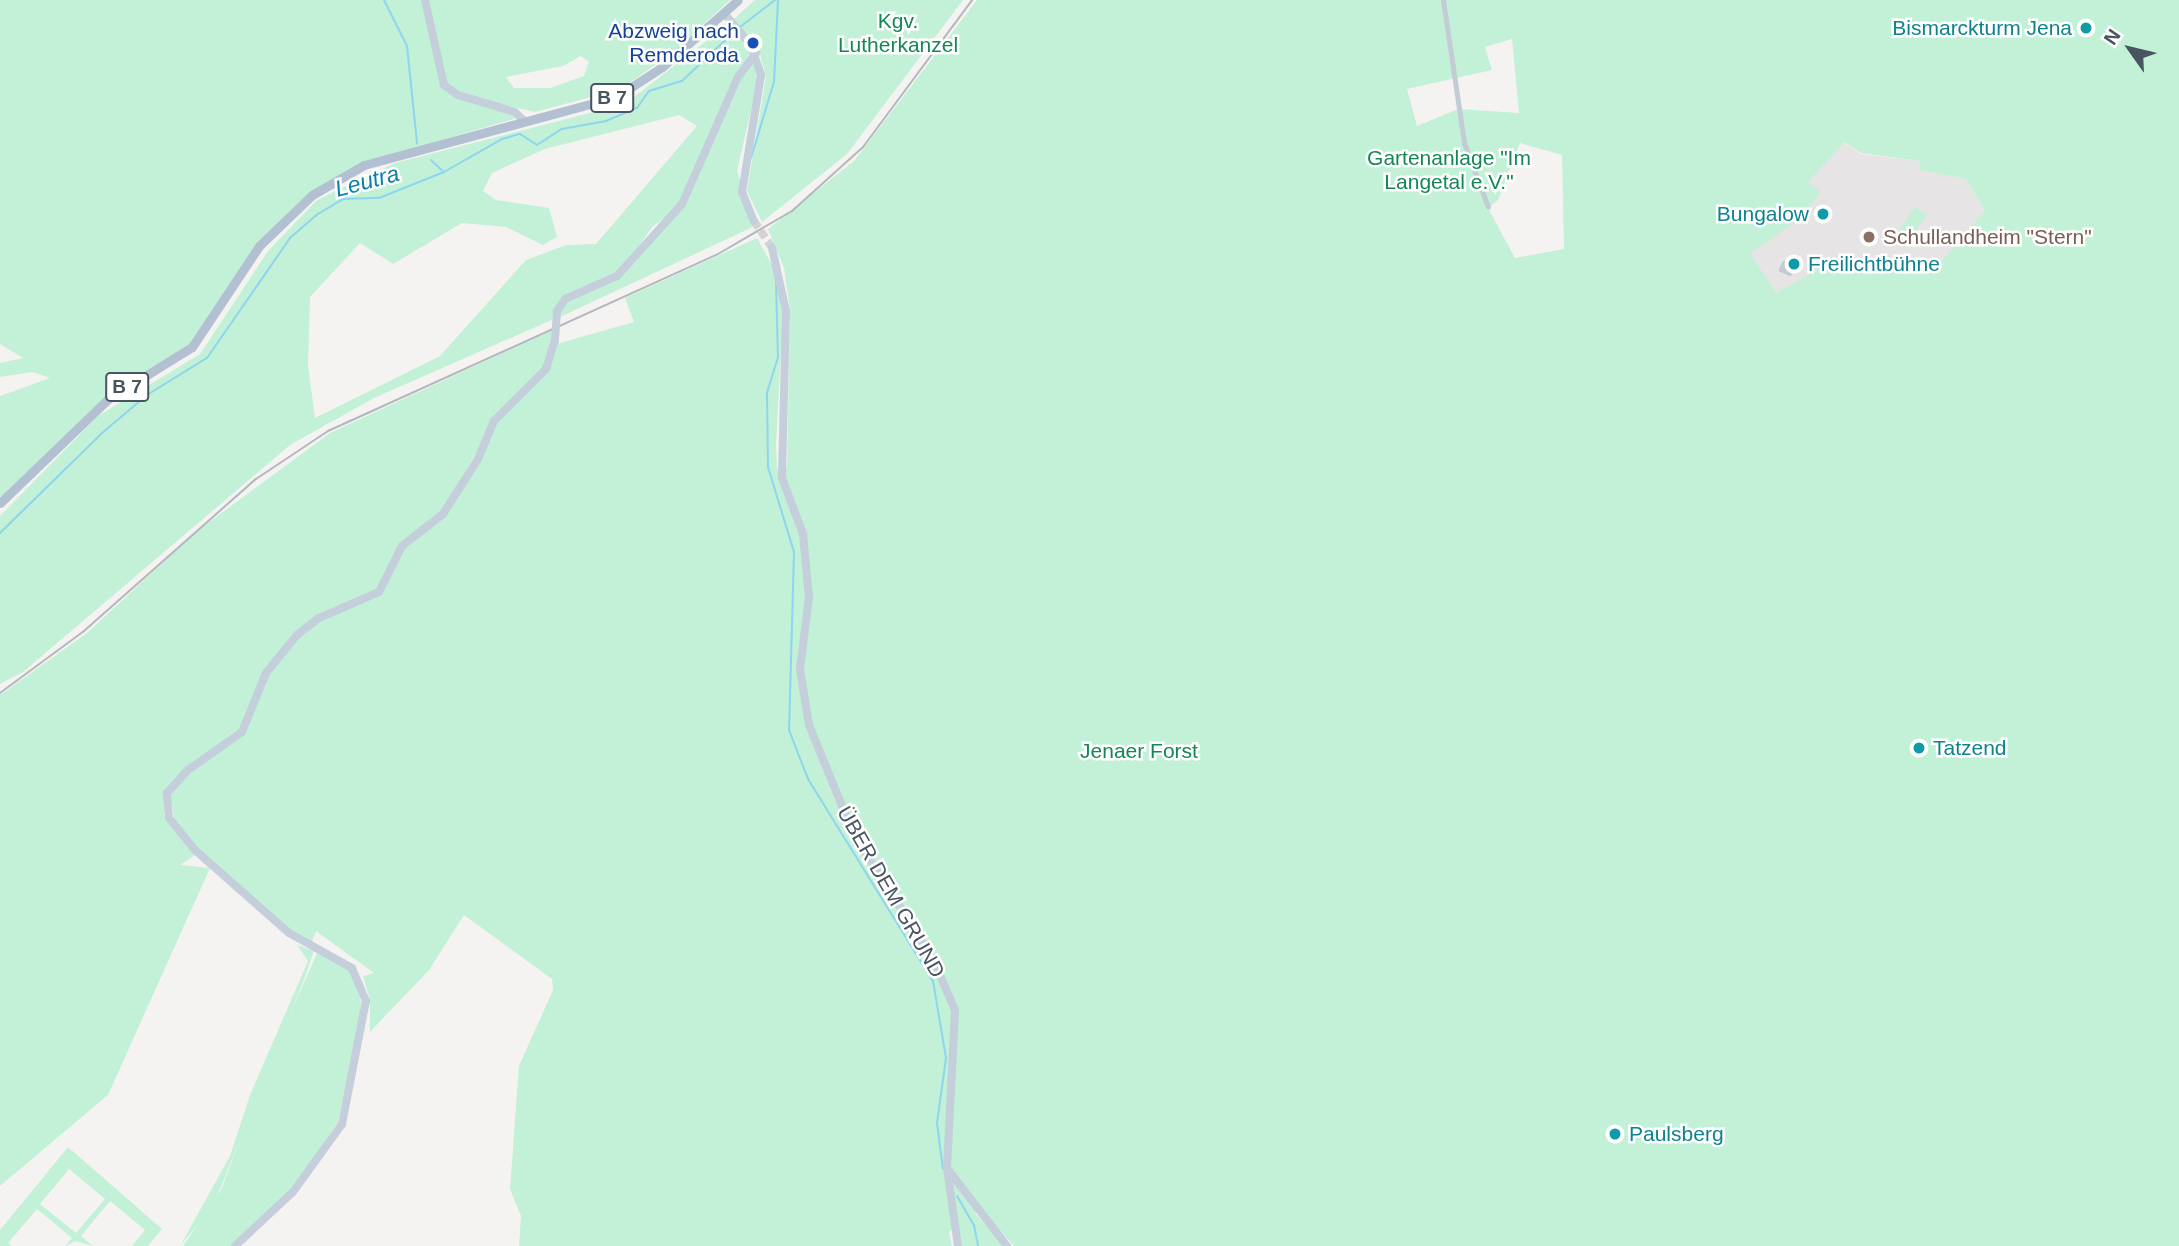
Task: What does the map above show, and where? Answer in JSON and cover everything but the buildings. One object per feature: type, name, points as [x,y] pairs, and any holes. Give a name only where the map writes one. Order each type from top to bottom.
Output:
[{"type":"main road","name":"B 7","points":[[0,503],[108,399],[192,347],[266,238],[312,195],[364,165],[631,89],[738,0]]},
{"type":"street","points":[[425,0],[444,85],[458,95],[510,110],[524,121]]},
{"type":"street","points":[[1443,0],[1464,143],[1488,207]]},
{"type":"street","points":[[724,13],[755,53],[761,86],[742,192],[754,221]]},
{"type":"street","points":[[235,1246],[293,1192],[342,1124],[366,1002],[352,968],[289,933],[195,850],[166,814],[167,793],[188,769],[242,732],[266,673],[297,635],[319,618],[379,592],[402,546],[448,506],[494,421],[546,369],[555,340],[557,311],[565,299],[617,276],[682,204],[738,77],[755,53]]},
{"type":"street","name":"ÜBER DEM GRUND","points":[[772,248],[786,311],[782,478],[803,534],[809,597],[800,669],[809,725],[853,833],[933,959],[956,1010],[947,1168],[958,1246]]},
{"type":"street","points":[[1784,263],[1782,269],[1789,273]]},
{"type":"street","points":[[947,1168],[1007,1246]]},
{"type":"shaded area","name":"Schullandheim \"Stern\"","points":[[1831,134],[1861,154],[1920,161],[1920,170],[1966,179],[1985,211],[1935,270],[1914,262],[1857,259],[1825,266],[1777,293],[1725,269],[1791,193]]},
{"type":"green space","points":[[0,0],[730,0],[676,50],[621,89],[535,112],[483,100],[517,118],[364,163],[309,193],[257,244],[190,344],[143,373],[0,498],[0,396],[50,378],[33,372],[0,377],[0,363],[23,358],[0,344]],"holes":[[[581,56],[589,62],[584,76],[550,88],[514,88],[506,77],[563,66]]]},
{"type":"green space","name":"Kgv. Lutherkanzel","points":[[755,0],[963,0],[847,154],[762,222],[747,191],[766,76],[759,51],[734,19]]},
{"type":"green space","name":"Jenaer Forst","points":[[977,0],[2179,0],[2179,1246],[1014,1246],[980,1209],[975,1213],[1004,1246],[960,1246],[956,1227],[949,1232],[952,1246],[519,1246],[521,1216],[510,1189],[519,1066],[553,990],[552,979],[464,915],[429,970],[370,1032],[370,1000],[363,976],[374,973],[316,931],[311,944],[296,935],[213,865],[175,823],[170,794],[183,777],[244,734],[268,674],[298,637],[320,621],[381,594],[404,548],[440,521],[491,428],[542,377],[556,344],[634,322],[625,298],[757,238],[776,272],[783,310],[776,446],[777,469],[787,467],[790,310],[784,268],[768,229],[854,161]],"holes":[[[1512,39],[1519,113],[1458,109],[1417,126],[1407,89],[1492,70],[1485,47]],[[1844,142],[1861,153],[1920,161],[1920,170],[1966,179],[1985,211],[1935,269],[1919,256],[1913,262],[1857,259],[1825,266],[1776,293],[1750,253],[1798,220],[1820,192],[1808,182]],[[1520,143],[1562,155],[1564,249],[1515,258],[1488,208],[1498,200]]]},
{"type":"green space","points":[[728,24],[749,47],[749,55],[693,182],[673,212],[653,226],[621,271],[569,294],[554,319],[374,398],[290,445],[23,672],[0,684],[0,516],[98,416],[200,354],[268,251],[317,200],[395,163],[625,104]],"holes":[[[679,115],[697,126],[596,244],[566,245],[526,260],[440,356],[315,418],[308,365],[310,297],[360,243],[393,264],[462,223],[506,227],[543,245],[557,237],[549,208],[496,200],[483,191],[492,173],[545,149]]]},
{"type":"green space","points":[[751,59],[759,75],[737,171],[755,226],[560,317],[560,307],[578,295],[612,282],[687,198]]},
{"type":"green space","points":[[1915,207],[1927,215],[1905,246],[1894,239]]},
{"type":"green space","points":[[553,330],[544,368],[503,407],[442,512],[399,544],[377,591],[295,633],[263,672],[240,730],[169,785],[164,815],[195,855],[180,865],[210,868],[108,1095],[0,1186],[0,695],[87,633],[197,531],[330,433]]},
{"type":"green space","points":[[297,945],[314,951],[305,977],[221,1187],[211,1208],[180,1246],[230,1156],[250,1095],[308,961]]},
{"type":"green space","points":[[317,953],[348,969],[360,988],[361,1012],[338,1122],[290,1191],[231,1246],[183,1246],[222,1188],[265,1071]]},
{"type":"green space","points":[[68,1147],[162,1229],[148,1246],[132,1246],[145,1230],[110,1201],[81,1236],[93,1246],[76,1241],[65,1246],[72,1238],[37,1209],[8,1243],[11,1246],[0,1246],[0,1230]],"holes":[[[69,1169],[105,1199],[76,1233],[40,1204]]]},
{"type":"waterway","points":[[384,0],[407,46],[417,143]]},
{"type":"waterway","name":"Leutra","points":[[740,27],[775,0]]},
{"type":"waterway","points":[[751,158],[774,82],[778,0]]},
{"type":"waterway","name":"Leutra","points":[[0,533],[102,433],[147,395],[207,358],[290,238],[318,214],[343,199],[379,198],[444,172],[502,139],[520,134],[537,145],[562,129],[606,121],[637,108],[649,91],[682,81],[736,30]]},
{"type":"waterway","points":[[431,160],[443,171]]},
{"type":"waterway","points":[[776,282],[778,357],[767,394],[768,467],[794,552],[789,730],[808,779],[933,981],[946,1058],[937,1123],[943,1169]]},
{"type":"waterway","points":[[957,1196],[974,1225],[978,1246]]},
{"type":"tunnel","points":[[754,221],[772,248]]},
{"type":"railway","points":[[0,693],[84,631],[256,479],[328,431],[718,254],[792,211],[863,147],[972,0]]},
{"type":"place","name":"Bismarckturm Jena","points":[[2086,28]]},
{"type":"place","name":"Abzweig nach Remderoda","points":[[753,43]]},
{"type":"place","name":"Bungalow","points":[[1823,214]]},
{"type":"place","name":"Schullandheim \"Stern\"","points":[[1869,237]]},
{"type":"place","name":"Freilichtbühne","points":[[1794,264]]},
{"type":"place","name":"Tatzend","points":[[1919,748]]},
{"type":"place","name":"Paulsberg","points":[[1615,1134]]},
{"type":"park label","name":"Gartenanlage \"Im Langetal e.V.\"","points":[[1449,170]]}]
